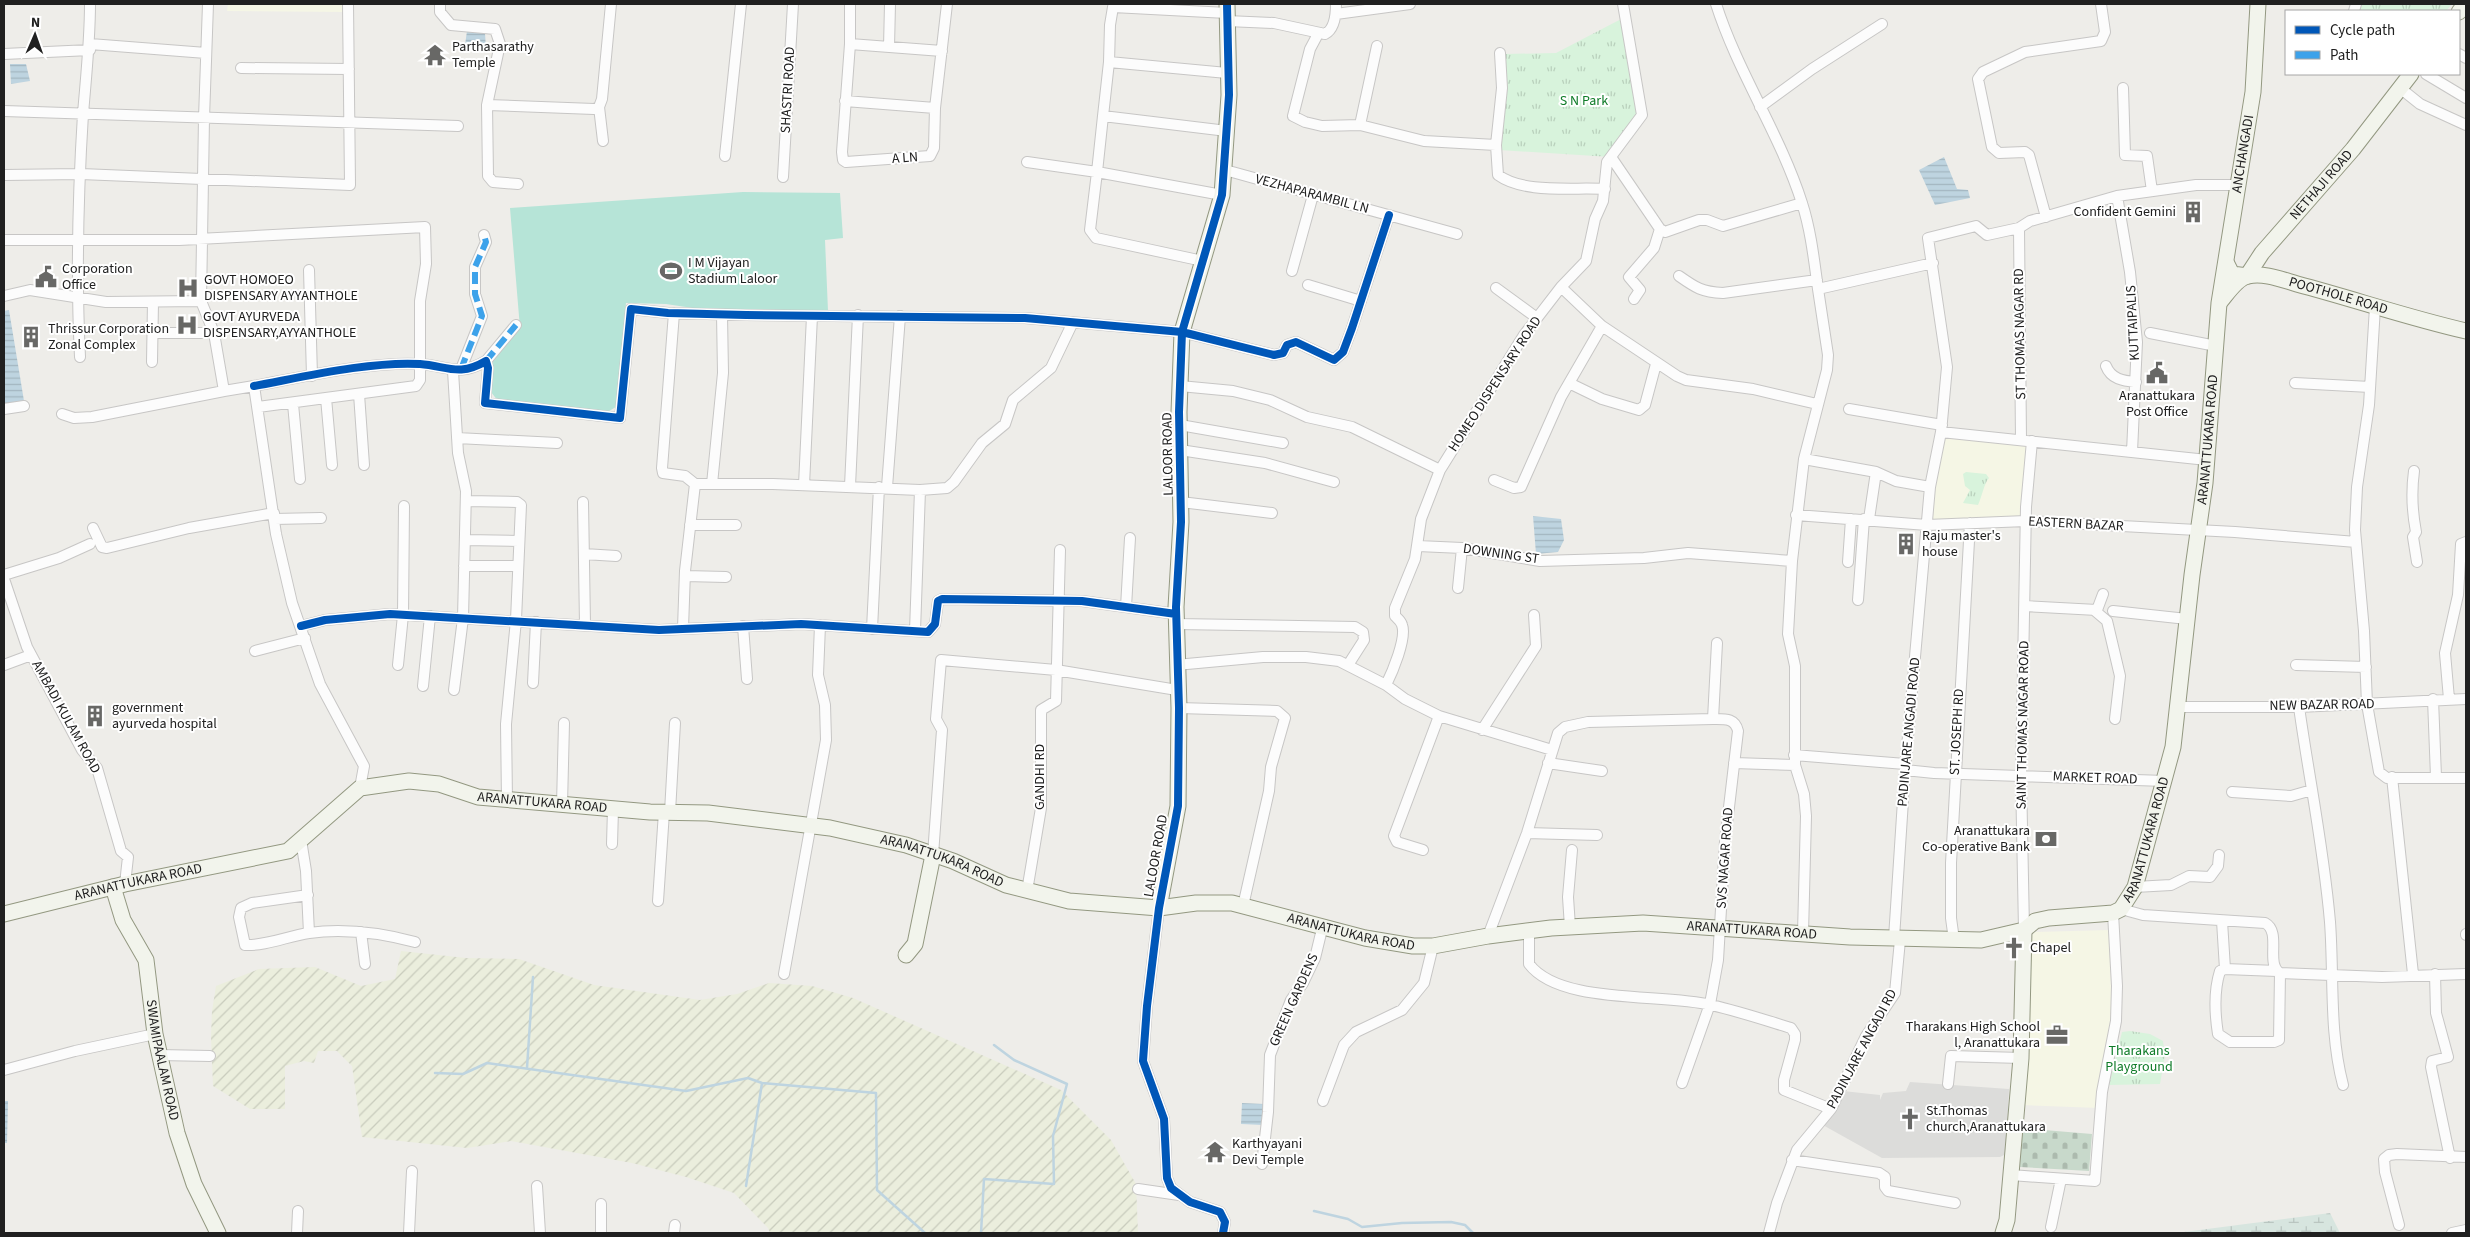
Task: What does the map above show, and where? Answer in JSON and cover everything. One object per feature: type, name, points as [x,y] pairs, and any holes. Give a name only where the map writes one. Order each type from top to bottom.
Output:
[{"type":"main road","name":"ANCHANGADI","points":[[2219,303],[2227,264],[2253,92],[2258,4]]},
{"type":"main road","name":"LALOOR ROAD","points":[[1159,908],[1178,806],[1179,708],[1176,665],[1176,619],[1181,502],[1180,386],[1182,332],[1222,195],[1227,131],[1227,13]]},
{"type":"main road","name":"NETHAJI ROAD","points":[[2247,276],[2262,253],[2353,149],[2410,75]]},
{"type":"main road","points":[[2227,264],[2232,274],[2247,276]]},
{"type":"main road","points":[[2219,303],[2231,289],[2247,276]]},
{"type":"main road","name":"POOTHOLE ROAD","points":[[2247,276],[2275,279],[2466,331]]},
{"type":"main road","name":"ARANATTUKARA ROAD","points":[[4,914],[119,886],[282,853],[288,851],[360,788],[408,781],[438,784],[478,797],[613,810],[708,813],[810,826],[906,845],[953,861],[1006,885],[1069,901],[1159,908],[1215,902],[1243,906],[1365,938],[1396,944],[1433,946],[1488,936],[1570,927],[1643,923],[1897,939],[1994,939],[2024,930],[2035,921],[2117,911],[2135,888],[2173,747],[2207,460],[2219,303]]},
{"type":"main road","points":[[906,955],[915,944],[933,855]]},
{"type":"main road","name":"SWAMIPAALAM ROAD","points":[[119,886],[123,920],[146,960],[158,1055],[177,1133],[194,1184],[217,1226],[218,1233]]},
{"type":"main road","points":[[2003,1233],[2007,1220],[2020,1058],[2024,930]]},
{"type":"street","points":[[80,357],[77,298],[78,240],[83,113],[90,47],[90,4]]},
{"type":"street","points":[[208,4],[204,118],[204,239],[201,301],[214,333],[224,391]]},
{"type":"street","points":[[4,175],[81,174],[350,185],[348,4]]},
{"type":"street","points":[[440,4],[440,12],[451,25],[495,29],[500,44],[487,105],[488,176],[493,182],[518,184]]},
{"type":"street","points":[[602,141],[599,107],[602,99],[611,4]]},
{"type":"street","points":[[725,156],[741,4]]},
{"type":"street","name":"SHASTRI ROAD","points":[[783,177],[793,4]]},
{"type":"street","name":"A LN","points":[[850,4],[850,44],[842,152],[843,160],[846,162],[930,156],[934,148],[935,108],[947,4]]},
{"type":"street","points":[[889,47],[890,4]]},
{"type":"street","points":[[1203,260],[1096,238],[1090,230],[1109,62],[1110,26],[1113,5],[1227,13],[1318,34],[1329,32],[1336,9],[1410,4]]},
{"type":"street","points":[[1623,4],[1642,115],[1611,157],[1660,229],[1670,231],[1699,220],[1707,220],[1723,226],[1802,204]]},
{"type":"street","points":[[1716,4],[1738,63],[1760,107],[1802,204],[1811,240],[1828,355],[1827,370],[1804,459],[1796,515],[1788,634],[1795,666],[1795,760],[1804,794],[1806,816],[1803,933]]},
{"type":"street","points":[[2046,217],[2030,154],[2021,151],[1999,153],[1992,147],[1978,79],[1983,72],[2025,52],[2101,41],[2105,32],[2101,4]]},
{"type":"street","points":[[1760,107],[1812,69],[1882,24]]},
{"type":"street","points":[[1318,34],[1310,48],[1293,116],[1305,122],[1322,126],[1360,125],[1424,140],[1496,145]]},
{"type":"street","points":[[850,44],[942,51]]},
{"type":"street","points":[[1360,125],[1377,46]]},
{"type":"street","points":[[4,54],[90,47],[206,53]]},
{"type":"street","points":[[1500,53],[1502,83],[1496,145],[1498,175],[1510,183],[1531,187],[1605,189]]},
{"type":"street","points":[[1109,62],[1227,73]]},
{"type":"street","points":[[241,68],[349,69]]},
{"type":"street","points":[[2428,75],[2466,98]]},
{"type":"street","points":[[2123,88],[2125,155],[2147,156],[2152,191]]},
{"type":"street","points":[[2400,88],[2420,104],[2466,125]]},
{"type":"street","points":[[845,101],[935,108]]},
{"type":"street","points":[[487,105],[566,108],[599,107]]},
{"type":"street","points":[[4,111],[458,126]]},
{"type":"street","points":[[1103,116],[1227,131]]},
{"type":"street","name":"HOMEO DISPENSARY ROAD","points":[[1386,685],[1395,669],[1403,632],[1401,623],[1395,616],[1395,608],[1418,546],[1421,520],[1440,470],[1506,362],[1552,298],[1586,261],[1595,219],[1603,201],[1605,172],[1611,157]]},
{"type":"street","points":[[1027,162],[1097,172],[1222,195]]},
{"type":"street","name":"VEZHAPARAMBIL LN","points":[[1224,170],[1458,234]]},
{"type":"street","points":[[1941,428],[1947,367],[1928,238],[1976,226],[1987,235],[2019,228],[2030,222],[2117,196],[2196,185],[2238,185]]},
{"type":"street","points":[[1292,271],[1313,195]]},
{"type":"street","name":"KUTTAIPALIS","points":[[2117,196],[2131,281],[2137,342],[2132,452]]},
{"type":"street","points":[[486,361],[488,368],[485,403],[620,418],[630,309],[722,315],[1025,318],[1182,332],[1274,355],[1283,353],[1287,345],[1296,342],[1334,360],[1343,352],[1389,215]]},
{"type":"street","points":[[4,240],[204,239],[425,227],[426,264],[420,301],[421,364],[420,380],[416,386],[293,404],[258,407]]},
{"type":"street","name":"ST THOMAS NAGAR RD","points":[[2019,228],[2026,440],[2026,521]]},
{"type":"street","points":[[1634,299],[1640,290],[1629,277],[1654,248],[1660,229]]},
{"type":"street","points":[[454,690],[463,618],[466,501],[457,438],[457,370],[482,316],[475,294],[475,267],[486,242],[484,235]]},
{"type":"street","points":[[1679,276],[1699,290],[1716,293],[1818,285],[1933,263]]},
{"type":"street","points":[[308,270],[312,376]]},
{"type":"street","points":[[1308,285],[1361,301]]},
{"type":"street","points":[[1561,287],[1602,326],[1656,364],[1686,380],[1753,389],[1817,404]]},
{"type":"street","points":[[1496,288],[1537,318]]},
{"type":"street","points":[[4,296],[30,290],[106,302],[201,301]]},
{"type":"street","points":[[152,362],[154,302]]},
{"type":"street","points":[[2375,307],[2370,387],[2357,487],[2356,542],[2366,667],[2367,704],[2379,772],[2387,778],[2466,778]]},
{"type":"street","points":[[674,313],[662,468],[664,473],[685,476],[695,484],[850,486],[920,490],[947,488],[954,482],[982,443],[1005,424],[1013,400],[1051,368],[1074,322]]},
{"type":"street","points":[[712,484],[722,373],[722,315]]},
{"type":"street","points":[[850,486],[858,315]]},
{"type":"street","points":[[804,485],[812,316]]},
{"type":"street","points":[[872,629],[883,487],[900,316]]},
{"type":"street","points":[[62,414],[74,418],[92,417],[224,391],[355,369],[421,364],[457,370],[477,366],[486,361],[516,325]]},
{"type":"street","points":[[1494,480],[1514,488],[1521,487],[1569,382],[1602,326]]},
{"type":"street","points":[[152,333],[214,333]]},
{"type":"street","points":[[2150,333],[2216,346]]},
{"type":"street","points":[[1569,382],[1602,399],[1639,410],[1645,405],[1656,364]]},
{"type":"street","points":[[2106,366],[2121,381],[2136,382]]},
{"type":"street","points":[[2295,383],[2370,387]]},
{"type":"street","points":[[254,386],[274,516],[292,604],[320,684],[364,766],[360,788]]},
{"type":"street","points":[[1180,386],[1233,391],[1270,400],[1307,418],[1352,427],[1440,470]]},
{"type":"street","points":[[359,394],[364,464]]},
{"type":"street","points":[[326,398],[332,465]]},
{"type":"street","points":[[293,404],[300,478]]},
{"type":"street","points":[[4,409],[24,406]]},
{"type":"street","points":[[1849,409],[1941,428],[2026,440],[2207,460]]},
{"type":"street","points":[[1180,425],[1283,444]]},
{"type":"street","name":"PADINJARE ANGADI ROAD","points":[[1897,939],[1905,767],[1930,487],[1941,428]]},
{"type":"street","points":[[457,438],[557,443]]},
{"type":"street","points":[[1180,450],[1265,463],[1334,482]]},
{"type":"street","points":[[1804,459],[1876,472],[1896,481],[1930,487]]},
{"type":"street","points":[[2414,471],[2411,490],[2416,532],[2413,537],[2417,562]]},
{"type":"street","points":[[1858,600],[1867,520],[1876,472]]},
{"type":"street","points":[[683,628],[684,576],[695,484]]},
{"type":"street","points":[[915,631],[920,490]]},
{"type":"street","points":[[466,501],[516,502],[521,505],[516,620],[506,724],[506,800]]},
{"type":"street","points":[[583,502],[585,624]]},
{"type":"street","points":[[1181,502],[1272,513]]},
{"type":"street","points":[[398,665],[403,615],[404,506]]},
{"type":"street","name":"EASTERN BAZAR","points":[[1796,515],[1927,525],[2026,521],[2199,530],[2356,542]]},
{"type":"street","points":[[93,528],[102,547],[107,548],[189,528],[274,516],[321,518]]},
{"type":"street","points":[[1848,562],[1851,519]]},
{"type":"street","name":"SAINT THOMAS NAGAR ROAD","points":[[2024,930],[2021,776],[2026,521]]},
{"type":"street","name":"ST. JOSEPH RD","points":[[1954,940],[1951,918],[1950,877],[1970,523]]},
{"type":"street","points":[[690,525],[736,525]]},
{"type":"street","points":[[1126,608],[1130,538]]},
{"type":"street","points":[[465,540],[520,541]]},
{"type":"street","points":[[2449,699],[2445,653],[2458,595],[2461,544],[2466,542]]},
{"type":"street","points":[[4,575],[59,558],[90,544]]},
{"type":"street","name":"DOWNING ST","points":[[1418,546],[1462,548],[1540,561],[1644,558],[1688,553],[1792,561]]},
{"type":"street","points":[[1458,588],[1462,548]]},
{"type":"street","points":[[1056,670],[1060,550]]},
{"type":"street","points":[[584,554],[616,556]]},
{"type":"street","points":[[464,566],[518,566]]},
{"type":"street","points":[[684,576],[726,577]]},
{"type":"street","name":"AMBADI KULAM ROAD","points":[[4,579],[32,655],[82,750],[97,768],[121,851],[128,857],[119,886]]},
{"type":"street","points":[[2094,610],[2097,610],[2103,594]]},
{"type":"street","points":[[301,626],[325,620],[403,615],[585,624],[659,630],[820,625],[928,632],[932,629],[938,601],[942,599],[1082,601],[1176,619],[1355,627],[1363,632],[1364,640],[1348,665]]},
{"type":"street","points":[[2025,606],[2094,610],[2107,621],[2120,676],[2115,719]]},
{"type":"street","points":[[2113,611],[2187,619]]},
{"type":"street","points":[[1482,730],[1536,646],[1534,615]]},
{"type":"street","points":[[423,686],[430,616]]},
{"type":"street","points":[[533,683],[536,622]]},
{"type":"street","points":[[784,974],[826,740],[825,705],[818,675],[820,625]]},
{"type":"street","points":[[743,626],[747,679]]},
{"type":"street","points":[[255,651],[305,638]]},
{"type":"street","points":[[1488,936],[1527,833],[1558,733],[1565,727],[1575,724],[1713,719],[1717,643]]},
{"type":"street","points":[[4,665],[32,655]]},
{"type":"street","points":[[1176,665],[1263,657],[1306,657],[1348,665],[1386,685],[1405,699],[1439,716],[1552,750]]},
{"type":"street","points":[[933,855],[942,730],[936,718],[941,660],[1056,670],[1177,690]]},
{"type":"street","points":[[2296,664],[2366,667]]},
{"type":"street","name":"GANDHI RD","points":[[1027,891],[1041,808],[1041,710],[1056,701],[1056,670]]},
{"type":"street","points":[[2434,699],[2436,777]]},
{"type":"street","name":"NEW BAZAR ROAD","points":[[2178,707],[2299,707],[2434,699],[2466,699]]},
{"type":"street","points":[[2299,707],[2330,921],[2336,1059],[2342,1085]]},
{"type":"street","points":[[1179,708],[1277,711],[1285,718],[1271,767],[1269,791],[1243,906]]},
{"type":"street","points":[[1423,850],[1397,842],[1394,836],[1439,716]]},
{"type":"street","name":"SVS NAGAR ROAD","points":[[1682,1083],[1710,1004],[1718,960],[1726,840],[1738,731],[1736,724],[1732,720],[1713,719]]},
{"type":"street","points":[[562,805],[564,723]]},
{"type":"street","points":[[658,901],[675,723]]},
{"type":"street","name":"MARKET ROAD","points":[[1734,763],[1795,760],[1905,767],[1955,774],[2165,781]]},
{"type":"street","points":[[1548,763],[1602,771]]},
{"type":"street","points":[[2392,778],[2413,974]]},
{"type":"street","points":[[2232,792],[2291,796],[2312,790]]},
{"type":"street","points":[[612,844],[613,810]]},
{"type":"street","points":[[1527,833],[1597,835]]},
{"type":"street","points":[[301,840],[306,871],[309,933]]},
{"type":"street","points":[[1570,927],[1568,897],[1572,850]]},
{"type":"street","points":[[2135,888],[2170,885],[2188,876],[2210,877],[2218,866],[2219,855]]},
{"type":"street","points":[[308,895],[246,905],[239,911],[245,945],[309,933],[361,932],[388,935],[415,942]]},
{"type":"street","points":[[1159,908],[1147,1006],[1144,1061],[1164,1119],[1167,1178],[1171,1188],[1179,1195],[1202,1207],[1220,1212],[1225,1222],[1223,1233]]},
{"type":"street","points":[[2011,1175],[2094,1181],[2096,1176],[2102,1092],[2117,1003],[2117,911],[2143,915],[2265,923],[2269,925],[2279,972],[2279,1040],[2274,1042],[2230,1042],[2218,1034],[2217,1025],[2217,986],[2220,971],[2225,968],[2279,972],[2382,977],[2413,974],[2466,974]]},
{"type":"street","points":[[2222,921],[2225,968]]},
{"type":"street","name":"GREEN GARDENS","points":[[1262,1164],[1268,1121],[1270,1055],[1291,1000],[1303,983],[1315,958],[1323,926]]},
{"type":"street","points":[[361,932],[365,964]]},
{"type":"street","points":[[1529,932],[1529,964],[1545,980],[1599,994],[1673,998],[1710,1004],[1791,1028],[1795,1034],[1795,1040],[1784,1080],[1784,1090],[1831,1109]]},
{"type":"street","name":"PADINJARE ANGADI RD","points":[[1769,1233],[1792,1160],[1803,1141],[1831,1109],[1866,1036],[1895,993],[1897,939]]},
{"type":"street","points":[[1323,1101],[1344,1045],[1356,1032],[1402,1010],[1424,983],[1433,946]]},
{"type":"street","points":[[2435,974],[2436,1013],[2448,1056],[2432,1061],[2431,1067],[2450,1158]]},
{"type":"street","points":[[4,1070],[76,1051],[155,1034]]},
{"type":"street","points":[[158,1055],[210,1056]]},
{"type":"street","points":[[1948,1084],[1951,1056],[2020,1058]]},
{"type":"street","points":[[2399,1225],[2384,1172],[2384,1159],[2389,1155],[2397,1154],[2450,1158],[2466,1157]]},
{"type":"street","points":[[1792,1160],[1879,1173],[1885,1177],[1885,1187],[1888,1190],[1955,1203]]},
{"type":"street","points":[[409,1233],[412,1171]]},
{"type":"street","points":[[2051,1227],[2061,1179]]},
{"type":"street","points":[[537,1186],[540,1233]]},
{"type":"street","points":[[1138,1189],[1179,1195]]},
{"type":"street","points":[[601,1204],[601,1233]]},
{"type":"street","points":[[297,1233],[298,1211]]},
{"type":"street","points":[[2452,1233],[2466,1230]]},
{"type":"shaded area","points":[[228,4],[344,4],[345,12],[227,11]]},
{"type":"shaded area","points":[[1943,436],[2028,444],[2023,517],[1930,522],[1933,487]]},
{"type":"shaded area","points":[[2109,930],[2112,1018],[2099,1108],[2020,1105],[2029,938],[2035,932]]},
{"type":"shaded area","points":[[401,951],[466,958],[519,959],[594,985],[700,1000],[737,994],[769,983],[812,986],[853,998],[1061,1090],[1111,1140],[1136,1184],[1138,1233],[770,1233],[768,1228],[734,1193],[686,1177],[632,1163],[511,1141],[467,1148],[362,1137],[352,1066],[337,1051],[318,1051],[314,1063],[304,1061],[285,1066],[285,1109],[250,1109],[213,1086],[211,1037],[212,1011],[216,986],[259,969],[315,967],[361,986],[395,979]]},
{"type":"shaded area","name":"St.Thomas church,Aranattukara","points":[[1910,1082],[2009,1089],[2006,1154],[2000,1157],[1882,1158],[1821,1124],[1843,1091],[1880,1095],[1880,1100],[1883,1093],[1906,1091]]},
{"type":"green space","points":[[2362,4],[2452,4],[2447,10],[2360,10]]},
{"type":"green space","name":"S N Park","points":[[1625,17],[1642,115],[1611,157],[1499,150],[1505,54],[1556,53]]},
{"type":"green space","name":"I M Vijayan Stadium Laloor","points":[[743,192],[840,193],[843,238],[825,240],[828,311],[706,310],[666,304],[626,303],[616,407],[609,411],[498,401],[491,392],[493,355],[520,328],[510,208]]},
{"type":"green space","points":[[1966,472],[1986,474],[1989,478],[1978,505],[1963,503],[1970,490],[1965,486],[1963,474]]},
{"type":"green space","name":"Tharakans Playground","points":[[2130,1031],[2150,1034],[2163,1041],[2165,1056],[2160,1084],[2109,1085],[2122,1032]]},
{"type":"green space","points":[[2021,1128],[2092,1134],[2089,1171],[2020,1167]]},
{"type":"green space","points":[[2330,1213],[2340,1233],[2176,1233],[2184,1232]]},
{"type":"water","points":[[467,31],[485,33],[486,49],[465,45]]},
{"type":"water","points":[[10,64],[26,64],[30,81],[11,84]]},
{"type":"water","points":[[1944,157],[1957,189],[1968,190],[1970,198],[1935,205],[1919,170]]},
{"type":"water","points":[[9,310],[24,401],[4,404],[4,311]]},
{"type":"water","points":[[1533,516],[1561,519],[1564,540],[1558,552],[1536,554]]},
{"type":"water","points":[[4,1101],[8,1101],[7,1143],[4,1143]]},
{"type":"water","points":[[1242,1103],[1264,1104],[1263,1125],[1241,1124]]},
{"type":"waterway","points":[[527,1068],[533,977]]},
{"type":"waterway","points":[[981,1233],[984,1179],[1054,1184],[1053,1136],[1067,1084],[1014,1060],[994,1045]]},
{"type":"waterway","points":[[435,1073],[463,1074],[487,1063],[686,1091],[748,1078],[762,1083],[876,1093],[877,1190],[925,1233]]},
{"type":"waterway","points":[[746,1186],[762,1083]]},
{"type":"waterway","points":[[1314,1211],[1348,1219],[1362,1227],[1402,1223],[1451,1222],[1465,1225],[1473,1233]]},
{"type":"marked path","points":[[461,369],[482,316],[475,294],[475,267],[486,242],[484,235]]},
{"type":"marked path","points":[[486,361],[516,325]]},
{"type":"cycle path","points":[[1223,1233],[1225,1222],[1220,1212],[1190,1202],[1171,1188],[1167,1178],[1164,1119],[1143,1061],[1147,1006],[1159,908],[1178,806],[1179,708],[1176,607],[1181,522],[1179,412],[1182,332],[1222,195],[1229,95],[1227,4]]},
{"type":"cycle path","points":[[254,386],[359,367],[420,364],[460,370],[477,366],[486,361],[488,368],[485,403],[620,418],[631,309],[668,313],[746,315],[1025,318],[1182,332],[1274,355],[1283,353],[1287,345],[1296,342],[1334,360],[1343,352],[1389,215]]},
{"type":"cycle path","points":[[301,626],[325,620],[390,614],[659,630],[801,624],[928,632],[935,624],[938,601],[942,599],[1082,601],[1176,614]]},
{"type":"place","name":"Parthasarathy Temple","points":[[435,55]]},
{"type":"place","name":"Confident Gemini","points":[[2193,212]]},
{"type":"place","name":"I M Vijayan Stadium Laloor","points":[[671,271]]},
{"type":"place","name":"Corporation Office","points":[[46,277]]},
{"type":"place","name":"GOVT HOMOEO DISPENSARY AYYANTHOLE","points":[[188,288]]},
{"type":"place","name":"GOVT AYURVEDA DISPENSARY,AYYANTHOLE","points":[[187,325]]},
{"type":"place","name":"Thrissur Corporation Zonal Complex","points":[[31,337]]},
{"type":"place","name":"Aranattukara Post Office","points":[[2157,373]]},
{"type":"place","name":"Raju master's house","points":[[1906,544]]},
{"type":"place","name":"government ayurveda hospital","points":[[95,716]]},
{"type":"place","name":"Aranattukara Co-operative Bank","points":[[2046,839]]},
{"type":"place","name":"Chapel","points":[[2014,948]]},
{"type":"place","name":"Tharakans High School l, Aranattukara","points":[[2057,1035]]},
{"type":"place","name":"St.Thomas church,Aranattukara","points":[[1910,1119]]},
{"type":"place","name":"Karthyayani Devi Temple","points":[[1215,1152]]}]
